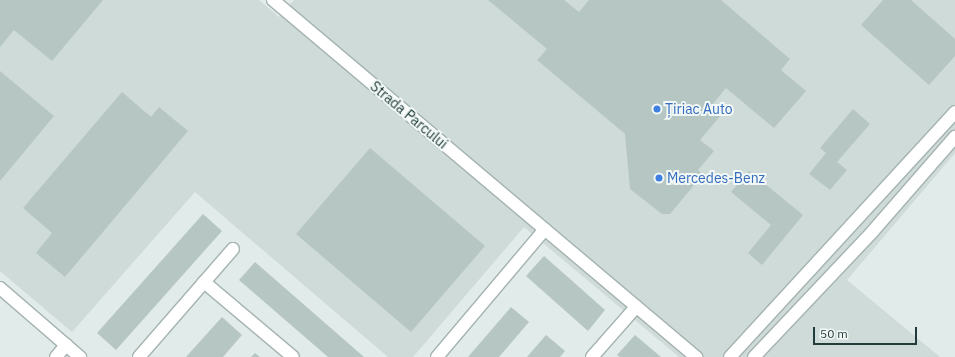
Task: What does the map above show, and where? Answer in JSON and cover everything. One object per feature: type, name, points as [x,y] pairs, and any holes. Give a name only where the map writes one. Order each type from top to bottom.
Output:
[{"type":"street","name":"Strada Parcului","points":[[273,0],[696,357]]},
{"type":"street","points":[[730,357],[860,218],[955,112]]},
{"type":"street","points":[[754,357],[873,231],[955,137]]},
{"type":"street","points":[[860,218],[873,231]]},
{"type":"street","points":[[437,357],[545,229]]},
{"type":"street","points":[[139,357],[233,249]]},
{"type":"street","points":[[204,282],[293,357]]},
{"type":"street","points":[[0,288],[80,357]]},
{"type":"street","points":[[592,357],[636,307]]},
{"type":"street","points":[[56,357],[66,345]]},
{"type":"shaded area","points":[[0,0],[259,0],[279,17],[294,0],[955,0],[955,153],[847,280],[940,357],[679,357],[524,227],[413,357],[388,357],[195,192],[72,332],[0,271]]},
{"type":"building","points":[[0,0],[103,0],[52,61],[14,30],[0,47]]},
{"type":"building","name":"Țiriac Auto","points":[[488,0],[564,0],[579,12],[589,0],[721,0],[790,59],[781,70],[806,91],[774,128],[726,88],[712,105],[722,114],[700,140],[714,151],[698,170],[701,173],[695,184],[670,214],[662,214],[630,189],[625,134],[537,60],[547,49]]},
{"type":"building","points":[[883,0],[911,0],[955,39],[955,56],[929,85],[861,25]]},
{"type":"building","points":[[0,71],[54,116],[0,181]]},
{"type":"building","points":[[122,92],[151,117],[159,107],[188,131],[65,277],[36,253],[52,233],[23,208]]},
{"type":"building","points":[[853,109],[870,124],[837,162],[847,170],[830,190],[809,174],[826,153],[820,148]]},
{"type":"building","points":[[370,148],[485,246],[411,332],[296,234]]},
{"type":"building","points":[[749,171],[803,215],[762,265],[748,253],[771,225],[731,192]]},
{"type":"building","points":[[203,214],[222,231],[116,350],[97,333]]},
{"type":"building","points":[[544,256],[605,310],[588,331],[526,276]]},
{"type":"building","points":[[255,262],[364,357],[328,357],[239,280]]},
{"type":"building","points":[[511,307],[529,322],[499,357],[468,357]]},
{"type":"building","points":[[222,317],[242,335],[223,357],[186,357]]},
{"type":"building","points":[[546,335],[565,351],[560,357],[527,357]]},
{"type":"building","points":[[635,335],[661,357],[620,357],[617,355]]},
{"type":"building","points":[[255,353],[260,357],[251,357]]},
{"type":"place","name":"Țiriac Auto","points":[[657,109]]},
{"type":"place","name":"Mercedes-Benz","points":[[659,178]]}]
